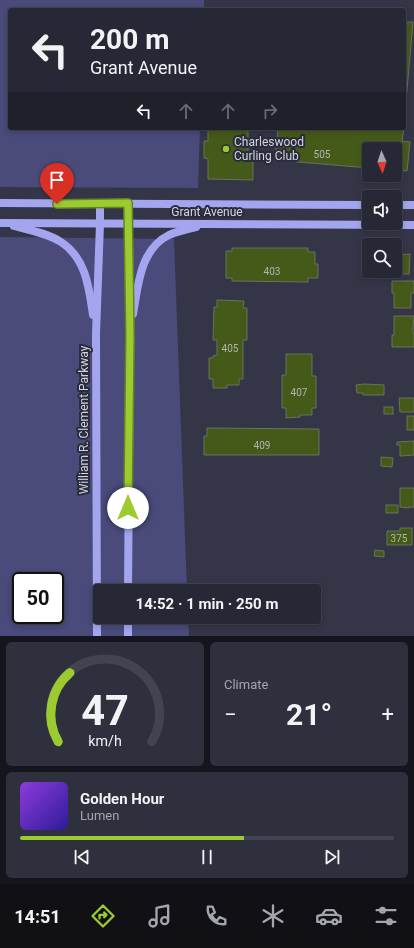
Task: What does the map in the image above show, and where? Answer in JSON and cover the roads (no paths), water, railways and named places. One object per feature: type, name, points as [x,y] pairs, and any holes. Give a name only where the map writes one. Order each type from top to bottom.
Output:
[{"type":"main road","name":"Grant Avenue","points":[[0,203],[362,205]]},
{"type":"main road","points":[[128,203],[130,336],[128,584]]},
{"type":"main road","name":"William R. Clement Parkway","points":[[97,636],[96,334],[100,204]]},
{"type":"main road","points":[[402,205],[414,205]]},
{"type":"main road","name":"Grant Avenue","points":[[2,223],[414,225]]},
{"type":"main road","points":[[2,223],[45,235],[60,241],[77,256],[88,283],[96,334]]},
{"type":"main road","points":[[130,336],[141,271],[150,252],[160,241],[168,236],[180,231],[210,224]]},
{"type":"main road","points":[[128,624],[128,636]]},
{"type":"place","name":"Charleswood Curling Club","points":[[226,149]]}]
